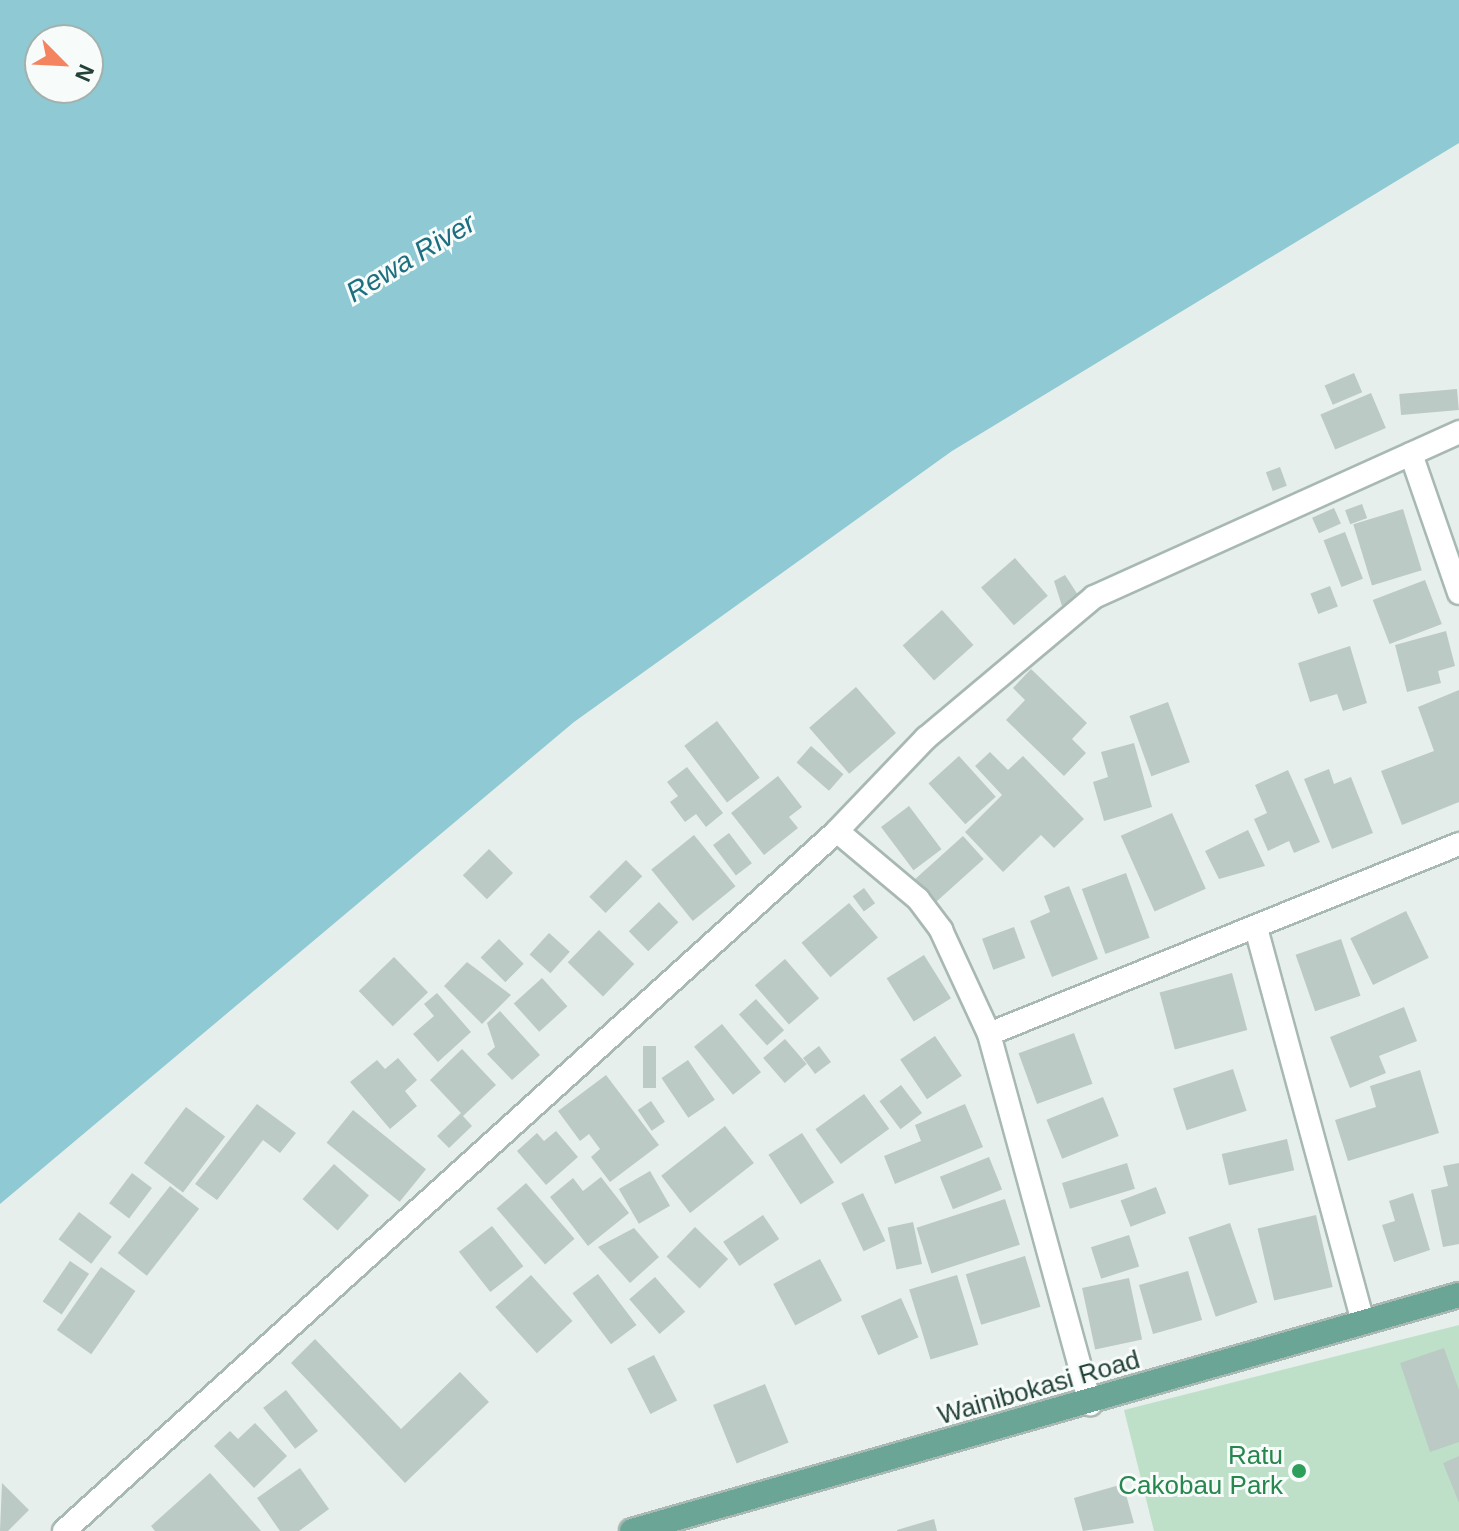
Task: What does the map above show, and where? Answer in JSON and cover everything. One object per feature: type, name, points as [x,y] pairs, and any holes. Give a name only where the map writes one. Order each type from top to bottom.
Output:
[{"type":"main road","name":"Wainibokasi Road","points":[[632,1531],[1090,1404],[1459,1295]]},
{"type":"street","points":[[64,1531],[837,831],[926,738],[1094,597],[1459,432]]},
{"type":"street","points":[[1411,454],[1459,593]]},
{"type":"street","points":[[837,831],[918,899],[941,930],[989,1034],[1090,1404]]},
{"type":"street","points":[[989,1034],[1459,844]]},
{"type":"street","points":[[1256,928],[1363,1322]]},
{"type":"green space","name":"Ratu Cakobau Park","points":[[1459,1325],[1459,1531],[1154,1531],[1124,1410]]},
{"type":"water","name":"Rewa River","points":[[0,0],[1459,0],[1459,143],[952,451],[574,722],[0,1204]]},
{"type":"building","points":[[1354,373],[1362,392],[1333,405],[1325,386]]},
{"type":"building","points":[[1457,389],[1459,410],[1401,415],[1399,394]]},
{"type":"building","points":[[1371,393],[1386,428],[1335,449],[1320,414]]},
{"type":"building","points":[[1280,467],[1287,486],[1273,491],[1266,472]]},
{"type":"building","points":[[1362,504],[1367,518],[1350,524],[1345,510]]},
{"type":"building","points":[[1334,508],[1341,524],[1319,533],[1312,518]]},
{"type":"building","points":[[1403,509],[1422,570],[1372,585],[1353,524]]},
{"type":"building","points":[[1345,532],[1363,579],[1341,587],[1324,540]]},
{"type":"building","points":[[1015,558],[1048,596],[1014,625],[981,588]]},
{"type":"building","points":[[1065,575],[1078,595],[1062,606],[1054,581]]},
{"type":"building","points":[[1425,580],[1442,624],[1390,644],[1373,600]]},
{"type":"building","points":[[1330,586],[1338,607],[1318,614],[1310,594]]},
{"type":"building","points":[[942,610],[973,645],[934,680],[903,645]]},
{"type":"building","points":[[1446,631],[1455,666],[1438,671],[1441,683],[1407,692],[1395,645]]},
{"type":"building","points":[[1350,646],[1367,703],[1343,711],[1337,694],[1310,702],[1298,663]]},
{"type":"building","points":[[1031,669],[1087,723],[1072,739],[1086,753],[1064,776],[1006,720],[1025,700],[1013,688]]},
{"type":"building","points":[[856,687],[896,733],[849,774],[809,728]]},
{"type":"building","points":[[1459,690],[1459,802],[1402,825],[1381,771],[1434,751],[1418,707]]},
{"type":"building","points":[[1168,702],[1190,762],[1151,776],[1129,716]]},
{"type":"building","points":[[717,721],[760,778],[727,802],[684,746]]},
{"type":"building","points":[[1134,743],[1152,807],[1104,821],[1093,782],[1108,777],[1101,752]]},
{"type":"building","points":[[811,746],[843,774],[829,791],[797,763]]},
{"type":"building","points":[[990,752],[1008,770],[1023,756],[1084,819],[1054,848],[1041,835],[1003,872],[965,832],[1002,795],[975,766]]},
{"type":"building","points":[[959,756],[996,797],[965,824],[929,783]]},
{"type":"building","points":[[687,767],[723,813],[706,827],[696,814],[685,822],[670,802],[678,796],[667,782]]},
{"type":"building","points":[[1329,769],[1334,784],[1351,777],[1373,833],[1332,849],[1304,779]]},
{"type":"building","points":[[1288,770],[1320,842],[1294,853],[1289,841],[1268,851],[1254,819],[1267,813],[1255,785]]},
{"type":"building","points":[[778,776],[802,807],[789,817],[798,828],[764,855],[731,813]]},
{"type":"building","points":[[909,806],[941,849],[914,870],[881,827]]},
{"type":"building","points":[[1172,813],[1206,889],[1155,912],[1121,836]]},
{"type":"building","points":[[1248,830],[1265,866],[1219,879],[1205,851]]},
{"type":"building","points":[[729,833],[752,863],[736,875],[713,845]]},
{"type":"building","points":[[694,835],[736,886],[693,921],[651,870]]},
{"type":"building","points":[[963,836],[984,859],[933,905],[912,882]]},
{"type":"building","points":[[489,849],[513,873],[487,899],[463,875]]},
{"type":"building","points":[[626,860],[642,876],[605,913],[589,897]]},
{"type":"building","points":[[1126,873],[1150,938],[1105,954],[1082,889]]},
{"type":"building","points":[[1069,886],[1098,959],[1052,977],[1030,921],[1050,912],[1044,896]]},
{"type":"building","points":[[864,888],[875,903],[864,912],[853,896]]},
{"type":"building","points":[[659,902],[678,922],[648,951],[629,931]]},
{"type":"building","points":[[849,903],[878,937],[830,977],[802,943]]},
{"type":"building","points":[[1406,911],[1429,958],[1373,985],[1350,938]]},
{"type":"building","points":[[1014,927],[1025,958],[993,970],[982,939]]},
{"type":"building","points":[[599,930],[634,964],[603,996],[568,962]]},
{"type":"building","points":[[549,933],[570,952],[550,973],[530,955]]},
{"type":"building","points":[[499,939],[524,964],[505,982],[481,957]]},
{"type":"building","points":[[1341,939],[1361,996],[1315,1011],[1296,955]]},
{"type":"building","points":[[924,955],[951,998],[914,1022],[887,978]]},
{"type":"building","points":[[394,957],[428,992],[393,1026],[359,991]]},
{"type":"building","points":[[785,959],[819,998],[789,1024],[755,985]]},
{"type":"building","points":[[467,962],[511,995],[482,1024],[444,986]]},
{"type":"building","points":[[1232,973],[1247,1030],[1175,1049],[1160,992]]},
{"type":"building","points":[[542,978],[567,1006],[539,1032],[514,1003]]},
{"type":"building","points":[[437,993],[471,1032],[438,1062],[413,1034],[434,1016],[424,1004]]},
{"type":"building","points":[[756,999],[784,1030],[767,1046],[739,1014]]},
{"type":"building","points":[[1404,1007],[1417,1041],[1379,1056],[1386,1073],[1350,1088],[1330,1037]]},
{"type":"building","points":[[500,1011],[540,1055],[512,1080],[487,1054],[495,1047],[487,1023]]},
{"type":"building","points":[[722,1024],[761,1072],[733,1095],[694,1047]]},
{"type":"building","points":[[1074,1033],[1092,1084],[1037,1104],[1019,1053]]},
{"type":"building","points":[[935,1036],[962,1076],[927,1099],[900,1059]]},
{"type":"building","points":[[785,1039],[807,1064],[785,1083],[763,1058]]},
{"type":"building","points":[[643,1046],[656,1046],[656,1088],[643,1088]]},
{"type":"building","points":[[819,1046],[831,1062],[815,1074],[803,1058]]},
{"type":"building","points":[[462,1049],[496,1085],[463,1116],[472,1126],[449,1148],[437,1136],[461,1113],[430,1080]]},
{"type":"building","points":[[398,1058],[417,1080],[405,1091],[417,1106],[390,1129],[350,1082],[377,1060],[385,1069]]},
{"type":"building","points":[[688,1060],[715,1100],[688,1118],[661,1078]]},
{"type":"building","points":[[1233,1069],[1247,1111],[1187,1130],[1173,1088]]},
{"type":"building","points":[[1420,1070],[1439,1133],[1348,1161],[1335,1120],[1376,1107],[1370,1086]]},
{"type":"building","points":[[606,1075],[659,1145],[610,1182],[591,1157],[600,1149],[589,1134],[580,1141],[558,1111]]},
{"type":"building","points":[[901,1085],[922,1113],[901,1129],[879,1101]]},
{"type":"building","points":[[864,1094],[889,1129],[841,1164],[815,1129]]},
{"type":"building","points":[[1103,1097],[1119,1136],[1062,1159],[1046,1120]]},
{"type":"building","points":[[651,1101],[665,1122],[652,1131],[638,1110]]},
{"type":"building","points":[[257,1104],[296,1133],[280,1153],[263,1140],[217,1200],[195,1184]]},
{"type":"building","points":[[965,1104],[983,1147],[895,1184],[884,1156],[921,1141],[915,1125]]},
{"type":"building","points":[[186,1107],[225,1136],[183,1192],[144,1163]]},
{"type":"building","points":[[353,1110],[426,1169],[400,1202],[327,1143]]},
{"type":"building","points":[[725,1126],[754,1163],[690,1213],[661,1176]]},
{"type":"building","points":[[556,1131],[578,1157],[546,1185],[517,1151],[537,1133],[544,1141]]},
{"type":"building","points":[[802,1133],[834,1182],[801,1204],[768,1155]]},
{"type":"building","points":[[1287,1139],[1294,1170],[1229,1185],[1222,1154]]},
{"type":"building","points":[[989,1157],[1002,1189],[953,1209],[940,1177]]},
{"type":"building","points":[[1127,1163],[1135,1189],[1070,1209],[1062,1183]]},
{"type":"building","points":[[1459,1163],[1459,1244],[1443,1247],[1431,1190],[1448,1186],[1443,1166]]},
{"type":"building","points":[[334,1164],[369,1195],[337,1230],[303,1199]]},
{"type":"building","points":[[650,1171],[670,1206],[639,1224],[619,1189]]},
{"type":"building","points":[[132,1173],[152,1188],[129,1218],[109,1203]]},
{"type":"building","points":[[601,1177],[629,1213],[588,1246],[550,1197],[573,1178],[583,1191]]},
{"type":"building","points":[[526,1183],[575,1239],[545,1264],[497,1209]]},
{"type":"building","points":[[170,1186],[199,1209],[147,1276],[118,1253]]},
{"type":"building","points":[[1156,1187],[1166,1213],[1131,1227],[1121,1201]]},
{"type":"building","points":[[863,1193],[885,1241],[864,1251],[841,1203]]},
{"type":"building","points":[[1413,1193],[1430,1250],[1394,1262],[1382,1225],[1395,1221],[1389,1201]]},
{"type":"building","points":[[1005,1199],[1020,1245],[931,1273],[917,1228]]},
{"type":"building","points":[[79,1212],[112,1237],[91,1264],[59,1239]]},
{"type":"building","points":[[763,1215],[779,1239],[739,1266],[723,1242]]},
{"type":"building","points":[[1316,1215],[1333,1287],[1274,1301],[1258,1228]]},
{"type":"building","points":[[913,1222],[922,1264],[897,1269],[888,1227]]},
{"type":"building","points":[[1230,1223],[1257,1302],[1216,1317],[1188,1237]]},
{"type":"building","points":[[492,1226],[523,1266],[490,1292],[459,1252]]},
{"type":"building","points":[[695,1227],[728,1259],[700,1288],[667,1256]]},
{"type":"building","points":[[634,1228],[659,1257],[630,1283],[598,1247]]},
{"type":"building","points":[[1129,1235],[1139,1266],[1101,1279],[1091,1247]]},
{"type":"building","points":[[1025,1256],[1040,1307],[981,1325],[966,1274]]},
{"type":"building","points":[[820,1259],[842,1300],[795,1325],[773,1284]]},
{"type":"building","points":[[70,1261],[89,1274],[62,1314],[43,1302]]},
{"type":"building","points":[[101,1267],[135,1291],[91,1354],[57,1330]]},
{"type":"building","points":[[1188,1271],[1202,1320],[1153,1334],[1139,1285]]},
{"type":"building","points":[[598,1274],[637,1325],[611,1344],[572,1293]]},
{"type":"building","points":[[531,1275],[572,1321],[537,1353],[495,1307]]},
{"type":"building","points":[[957,1275],[978,1345],[931,1359],[909,1290]]},
{"type":"building","points":[[655,1277],[685,1312],[660,1334],[629,1299]]},
{"type":"building","points":[[1129,1278],[1142,1340],[1095,1350],[1082,1288]]},
{"type":"building","points":[[901,1298],[918,1337],[878,1355],[861,1316]]},
{"type":"building","points":[[315,1339],[401,1429],[460,1372],[489,1402],[405,1483],[291,1363]]},
{"type":"building","points":[[1444,1348],[1459,1390],[1459,1442],[1430,1452],[1400,1363]]},
{"type":"building","points":[[654,1355],[677,1400],[650,1414],[627,1369]]},
{"type":"building","points":[[765,1384],[789,1442],[737,1463],[713,1405]]},
{"type":"building","points":[[286,1390],[318,1431],[295,1449],[263,1408]]},
{"type":"building","points":[[255,1423],[287,1456],[254,1488],[214,1446],[230,1431],[238,1439]]},
{"type":"building","points":[[1459,1456],[1459,1503],[1443,1463]]},
{"type":"building","points":[[300,1468],[329,1509],[299,1531],[280,1531],[257,1498]]},
{"type":"building","points":[[210,1473],[261,1531],[155,1531],[151,1526]]},
{"type":"building","points":[[2,1483],[29,1510],[8,1531],[0,1531]]},
{"type":"building","points":[[1123,1484],[1134,1523],[1083,1531],[1074,1498]]},
{"type":"building","points":[[934,1519],[937,1531],[897,1531],[897,1530]]},
{"type":"place","name":"Ratu Cakobau Park","points":[[1299,1471]]}]
